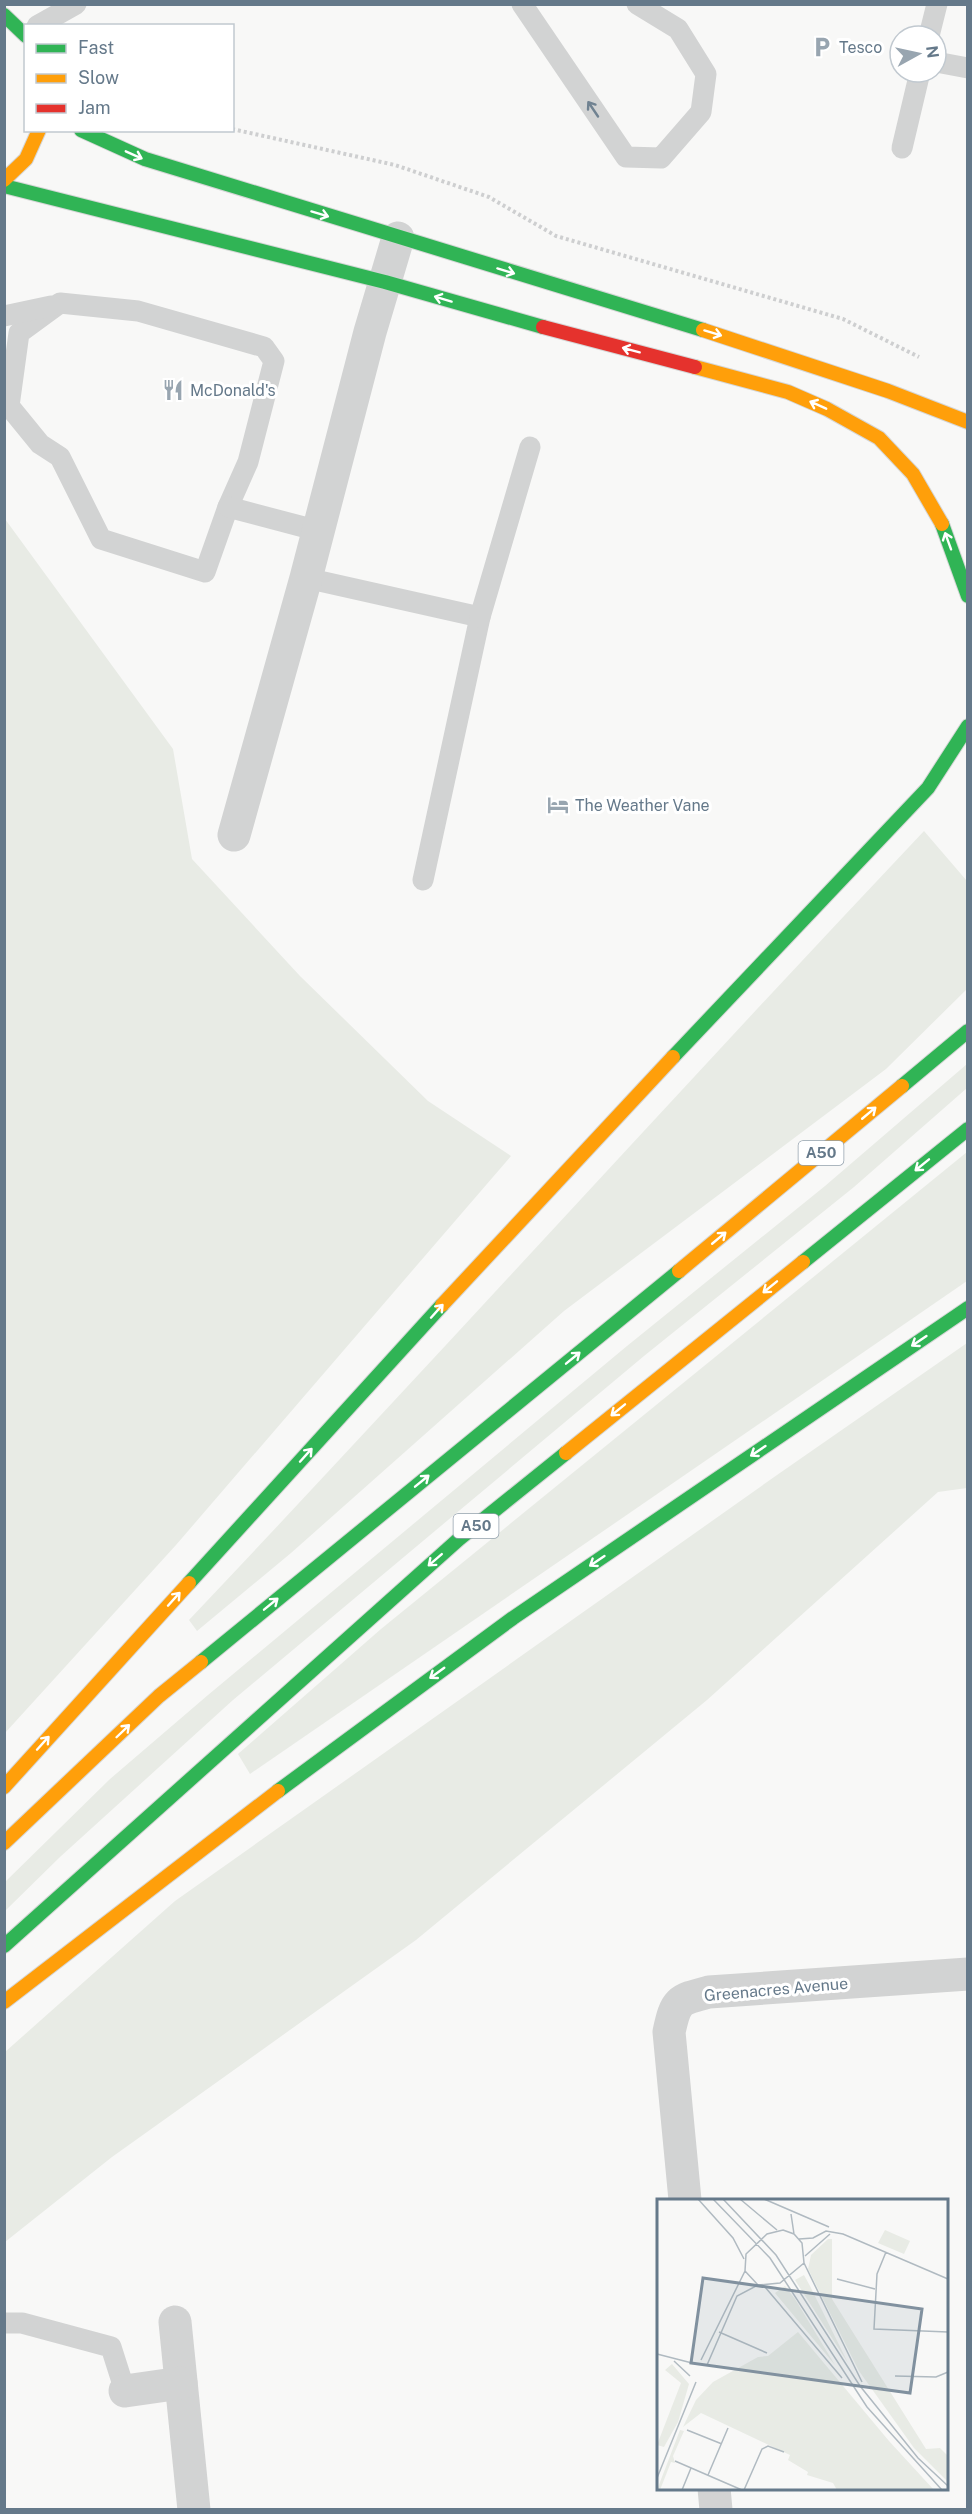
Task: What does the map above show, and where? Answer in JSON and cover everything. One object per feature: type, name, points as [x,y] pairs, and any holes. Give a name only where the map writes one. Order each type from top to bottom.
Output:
[{"type":"main road","points":[[4,15],[24,28]]},
{"type":"main road","points":[[4,180],[21,167],[36,144],[39,132]]},
{"type":"main road","points":[[85,132],[145,159],[754,345],[888,391],[968,422]]},
{"type":"main road","points":[[4,186],[385,282],[464,306],[788,392],[827,409],[879,438],[913,474],[940,519],[968,596]]},
{"type":"main road","points":[[4,1787],[552,1184],[928,788],[968,726]]},
{"type":"main road","name":"A50","points":[[4,1844],[159,1696],[674,1275],[968,1031]]},
{"type":"main road","name":"A50","points":[[4,1946],[459,1539],[968,1129]]},
{"type":"main road","points":[[4,2002],[317,1761],[513,1618],[968,1308]]},
{"type":"street","points":[[234,835],[319,531],[370,332],[398,238]]},
{"type":"street","name":"Greenacres Avenue","points":[[686,2199],[669,2032],[674,2009],[684,1999],[709,1992],[968,1974]]},
{"type":"street","points":[[175,2322],[194,2510]]},
{"type":"street","points":[[125,2391],[181,2384]]},
{"type":"street","points":[[714,2490],[716,2510]]},
{"type":"lane","points":[[40,24],[76,4]]},
{"type":"lane","points":[[522,4],[626,157],[661,158],[689,129],[701,112],[706,74],[678,29],[637,4]]},
{"type":"lane","points":[[932,24],[937,4]]},
{"type":"lane","points":[[948,64],[968,68]]},
{"type":"lane","points":[[902,148],[917,84]]},
{"type":"lane","points":[[4,316],[60,303],[138,311],[264,347],[274,361],[248,462],[228,507],[205,572],[101,539],[60,457],[40,444],[13,415],[9,406],[19,333],[60,303]]},
{"type":"lane","points":[[423,880],[480,617],[530,447]]},
{"type":"lane","points":[[228,507],[319,531]]},
{"type":"lane","points":[[306,578],[480,617]]},
{"type":"lane","points":[[4,2323],[22,2324],[111,2347],[125,2391]]},
{"type":"path","points":[[234,129],[395,165],[489,197],[556,236],[843,319],[926,361]]},
{"type":"shaded area","points":[[5,519],[173,749],[192,859],[300,976],[428,1101],[511,1156],[176,1545],[5,1733]]},
{"type":"shaded area","points":[[924,831],[967,881],[967,989],[886,1069],[564,1311],[291,1553],[197,1631],[189,1620]]},
{"type":"shaded area","points":[[967,1064],[967,1088],[854,1187],[644,1356],[233,1700],[60,1857],[5,1911],[5,1882],[110,1779],[627,1346],[825,1186]]},
{"type":"shaded area","points":[[967,1152],[967,1281],[250,1774],[238,1754],[381,1629]]},
{"type":"shaded area","points":[[967,1343],[967,1488],[938,1492],[707,1700],[416,1940],[112,2157],[5,2242],[5,2052],[175,1901]]},
{"type":"traffic: fast","points":[[4,15],[24,34]]},
{"type":"traffic: fast","points":[[85,132],[145,159],[703,330]]},
{"type":"traffic: fast","points":[[4,186],[385,282],[543,327]]},
{"type":"traffic: fast","points":[[942,524],[968,596]]},
{"type":"traffic: fast","points":[[673,1057],[928,788],[968,726]]},
{"type":"traffic: fast","points":[[902,1086],[968,1031]]},
{"type":"traffic: fast","points":[[803,1262],[968,1129]]},
{"type":"traffic: fast","points":[[201,1662],[679,1271]]},
{"type":"traffic: fast","points":[[189,1583],[442,1305]]},
{"type":"traffic: fast","points":[[278,1791],[513,1618],[968,1308]]},
{"type":"traffic: fast","points":[[4,1946],[459,1539],[566,1453]]},
{"type":"traffic: slow","points":[[4,180],[26,159],[38,132]]},
{"type":"traffic: slow","points":[[703,330],[888,391],[968,422]]},
{"type":"traffic: slow","points":[[695,367],[788,392],[827,409],[879,438],[913,474],[942,524]]},
{"type":"traffic: slow","points":[[442,1305],[673,1057]]},
{"type":"traffic: slow","points":[[679,1271],[902,1086]]},
{"type":"traffic: slow","points":[[566,1453],[803,1262]]},
{"type":"traffic: slow","points":[[4,1787],[189,1583]]},
{"type":"traffic: slow","points":[[4,1843],[159,1696],[201,1662]]},
{"type":"traffic: slow","points":[[4,2002],[278,1791]]},
{"type":"traffic: jam","points":[[543,327],[695,367]]},
{"type":"place","name":"Tesco","points":[[822,47]]},
{"type":"place","name":"McDonald's","points":[[173,390]]},
{"type":"place","name":"The Weather Vane","points":[[558,805]]}]
